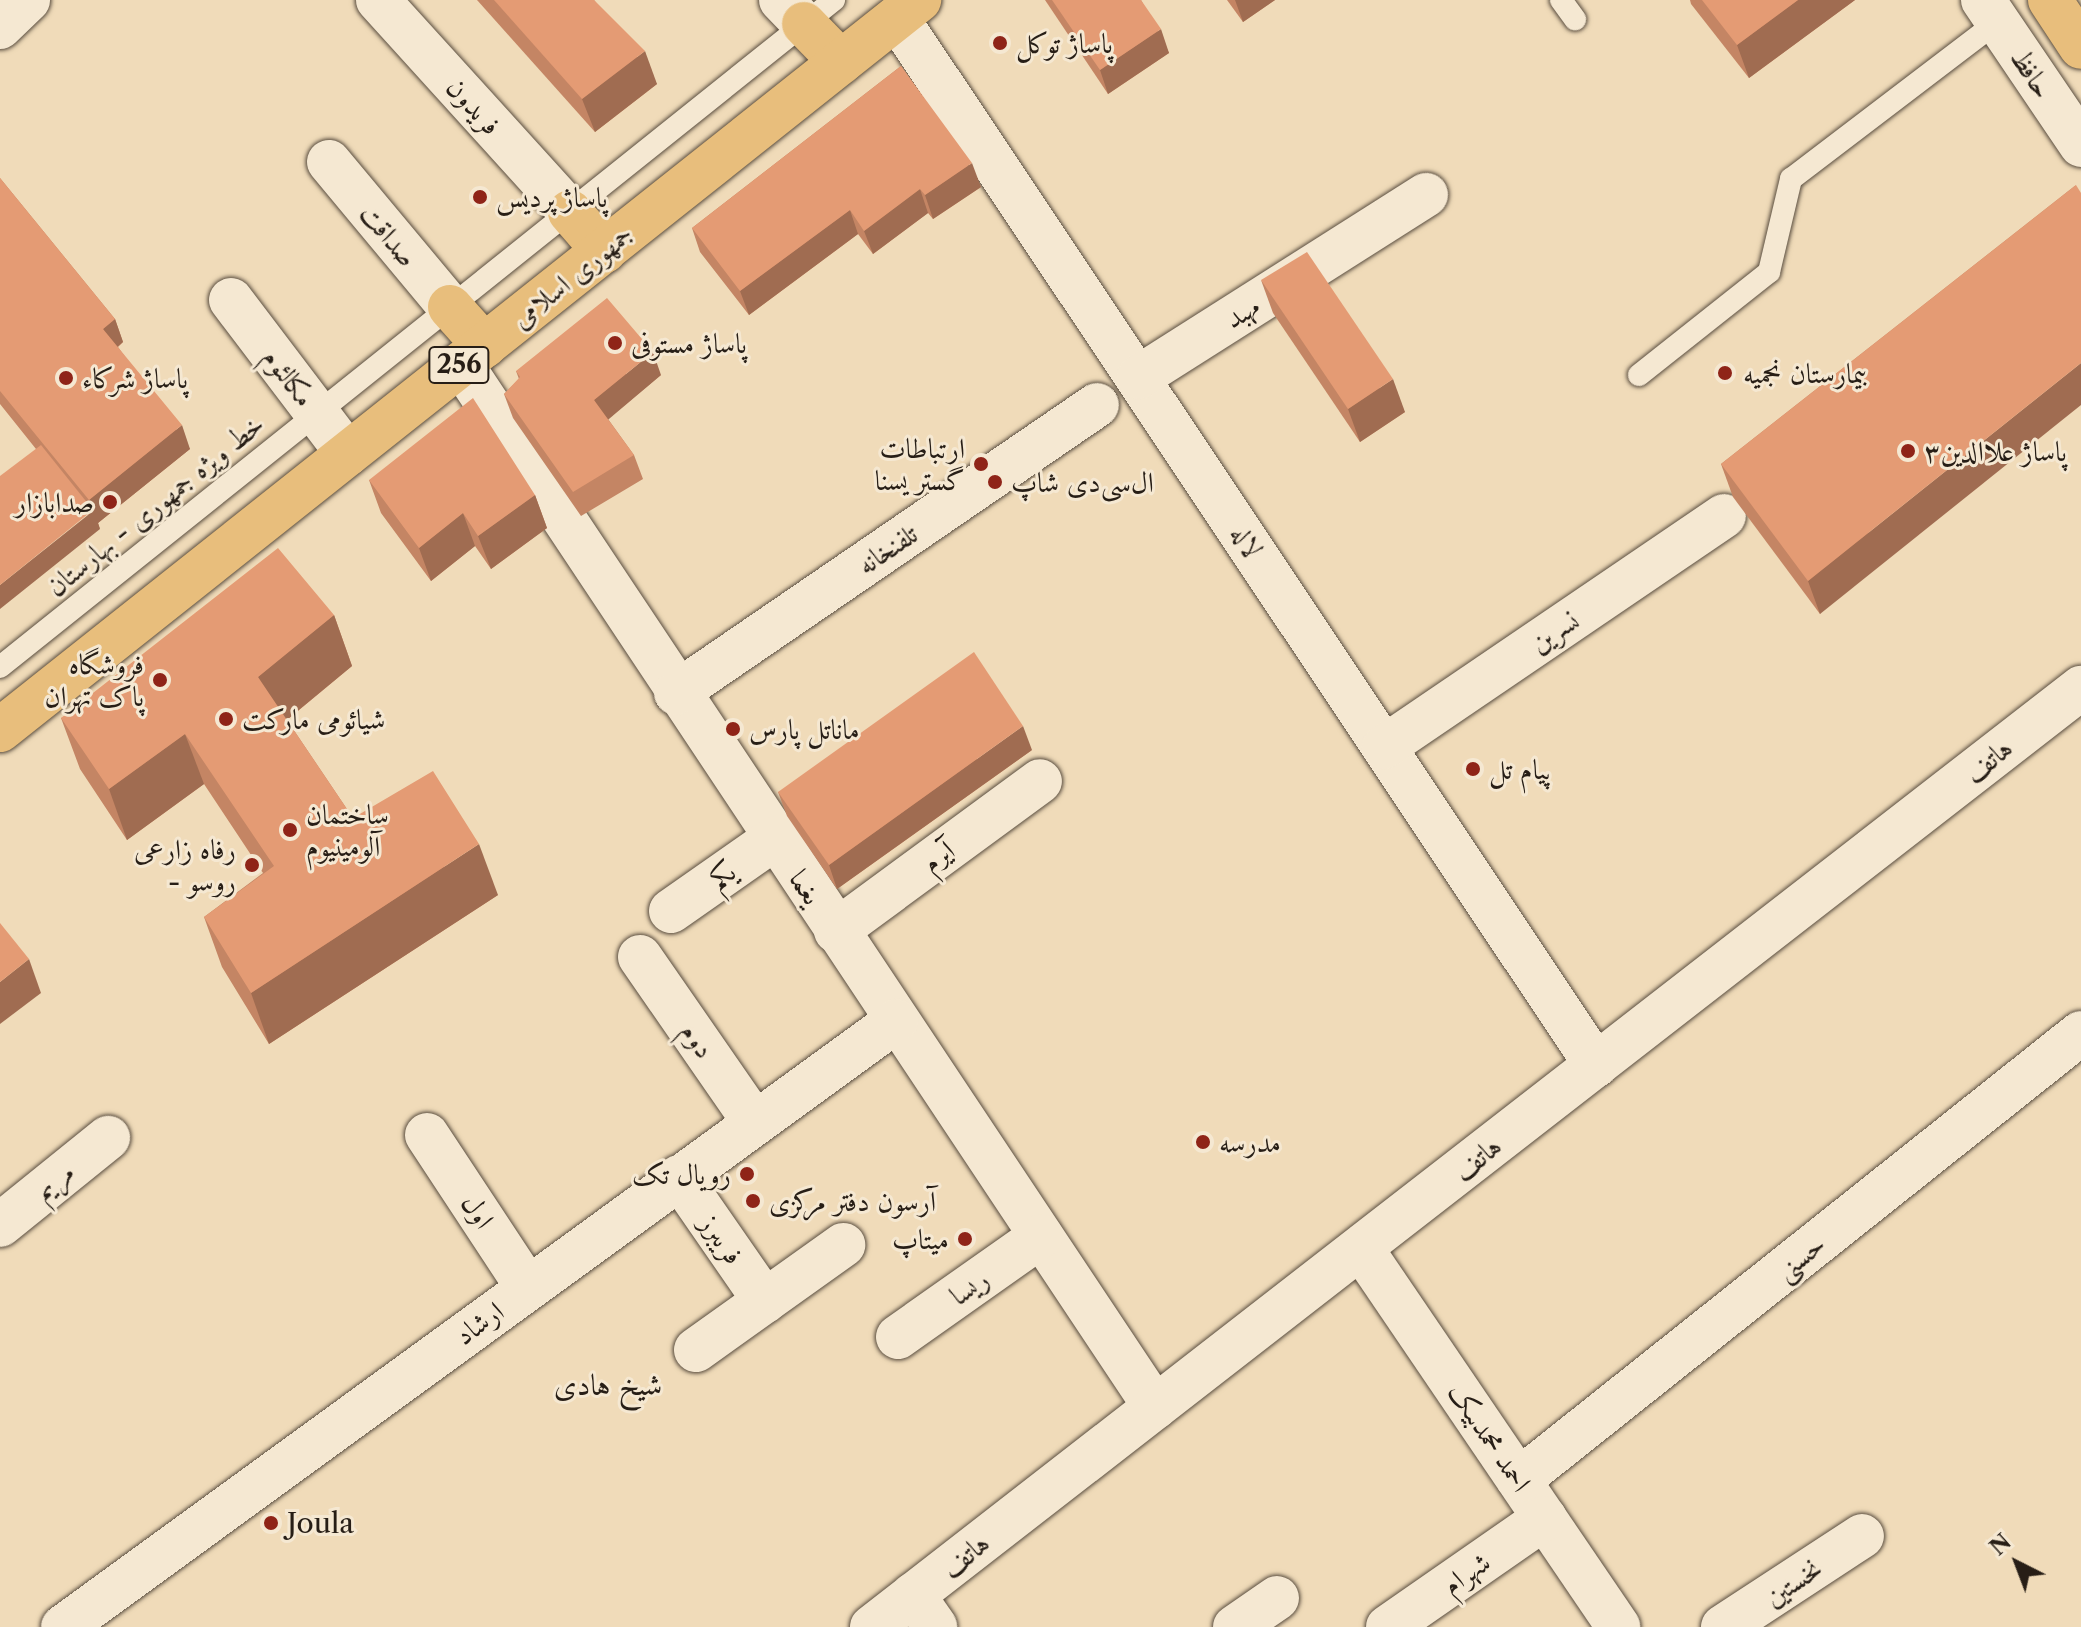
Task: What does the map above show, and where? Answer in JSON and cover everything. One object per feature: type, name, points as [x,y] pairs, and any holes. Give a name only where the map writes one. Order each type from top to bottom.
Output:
[{"type":"main road","points":[[2050,0],[2081,47]]},
{"type":"main road","points":[[807,8],[841,62]]},
{"type":"main road","name":"جمهوری اسلامی","points":[[0,730],[908,9]]},
{"type":"main road","points":[[570,212],[604,251]]},
{"type":"main road","points":[[450,307],[473,355]]},
{"type":"street","points":[[0,27],[28,0]]},
{"type":"street","name":"فریدون","points":[[378,0],[570,212]]},
{"type":"street","name":"لاله","points":[[908,9],[1139,377],[1596,1065]]},
{"type":"street","name":"حافظ","points":[[1990,11],[2081,145]]},
{"type":"street","name":"صداقت","points":[[329,162],[450,307]]},
{"type":"street","name":"مهبد","points":[[1139,377],[1426,195]]},
{"type":"street","name":"مکالئوم","points":[[231,300],[348,454]]},
{"type":"street","name":"یغما","points":[[473,355],[676,693],[1155,1407]]},
{"type":"street","name":"تلفنخانه","points":[[676,693],[1097,405]]},
{"type":"street","name":"نسرین","points":[[1384,747],[1724,516]]},
{"type":"street","name":"هاتف","points":[[872,1627],[924,1611],[1155,1407],[2081,688]]},
{"type":"street","name":"آیرم","points":[[836,931],[1040,781]]},
{"type":"street","name":"یکم","points":[[671,911],[774,839]]},
{"type":"street","name":"دوم","points":[[640,957],[755,1123]]},
{"type":"street","name":"ارشاد","points":[[63,1627],[896,1021]]},
{"type":"street","name":"حسنی","points":[[1519,1480],[2081,1033]]},
{"type":"street","name":"اول","points":[[427,1135],[528,1288]]},
{"type":"street","name":"مریم","points":[[0,1225],[108,1138]]},
{"type":"street","name":"فریبرز","points":[[679,1177],[765,1301]]},
{"type":"street","name":"ریسا","points":[[898,1337],[1041,1236]]},
{"type":"street","points":[[696,1350],[843,1245]]},
{"type":"street","name":"احمد محمدبیک","points":[[1361,1248],[1619,1627]]},
{"type":"street","name":"شهرام","points":[[1388,1627],[1545,1518]]},
{"type":"street","name":"نخستین","points":[[1723,1627],[1862,1536]]},
{"type":"street","points":[[1235,1627],[1277,1598]]},
{"type":"lane","points":[[1561,0],[1575,19]]},
{"type":"lane","name":"خط ویژه جمهوری - بهارستان","points":[[0,667],[570,212],[807,8]]},
{"type":"lane","points":[[1639,375],[1769,272],[1791,179],[1990,11]]},
{"type":"building","points":[[494,0],[594,0],[645,51],[582,99]]},
{"type":"building","points":[[1052,0],[1141,0],[1161,29],[1100,70]]},
{"type":"building","points":[[1702,0],[1798,0],[1737,45]]},
{"type":"building","points":[[901,66],[972,163],[925,195],[920,189],[864,231],[850,210],[740,291],[692,228]]},
{"type":"building","name":"پاساژ شرکاء","points":[[0,178],[115,319],[103,329],[182,425],[89,500],[0,391]]},
{"type":"building","name":"پاساژ علاالدین۳","points":[[2076,185],[2081,193],[2081,363],[1808,581],[1721,464]]},
{"type":"building","points":[[1307,252],[1393,379],[1348,409],[1261,280]]},
{"type":"building","points":[[607,298],[653,352],[594,400],[634,455],[573,492],[504,394],[520,377],[516,371]]},
{"type":"building","points":[[473,398],[535,495],[478,536],[463,513],[419,548],[369,480]]},
{"type":"building","points":[[41,445],[93,510],[0,585],[0,476]]},
{"type":"building","points":[[278,548],[334,615],[258,677],[353,818],[433,771],[479,844],[251,993],[204,917],[274,866],[185,734],[109,789],[61,718]]},
{"type":"building","points":[[974,652],[1023,726],[829,865],[778,792]]},
{"type":"building","points":[[0,923],[29,959],[0,982]]},
{"type":"place","name":"پاساژ توکل","points":[[1000,43]]},
{"type":"place","name":"پاساژ پردیس","points":[[480,197]]},
{"type":"place","name":"پاساژ مستوفی","points":[[615,343]]},
{"type":"place","name":"بیمارستان نجمیه","points":[[1725,373]]},
{"type":"place","name":"پاساژ شرکاء","points":[[66,378]]},
{"type":"place","name":"پاساژ علاالدین۳","points":[[1908,451]]},
{"type":"place","name":"ارتباطات گستر یسنا","points":[[981,464]]},
{"type":"place","name":"ال‌سی‌دی شاپ","points":[[995,482]]},
{"type":"place","name":"صدابازار","points":[[110,502]]},
{"type":"place","name":"فروشگاه پاک تهران","points":[[160,680]]},
{"type":"place","name":"شیائومی مارکت","points":[[226,719]]},
{"type":"place","name":"ماناتل پارس","points":[[733,729]]},
{"type":"place","name":"پیام تل","points":[[1473,769]]},
{"type":"place","name":"ساختمان آلومینیوم","points":[[290,830]]},
{"type":"place","name":"رفاه زارعی - روسو","points":[[252,865]]},
{"type":"place","name":"مدرسه","points":[[1203,1142]]},
{"type":"place","name":"رویال تک","points":[[747,1174]]},
{"type":"place","name":"آرسون دفتر مرکزی","points":[[753,1201]]},
{"type":"place","name":"میتاپ","points":[[965,1239]]},
{"type":"place","name":"Joula","points":[[271,1523]]},
{"type":"district","name":"شیخ هادی","points":[[608,1385]]}]
